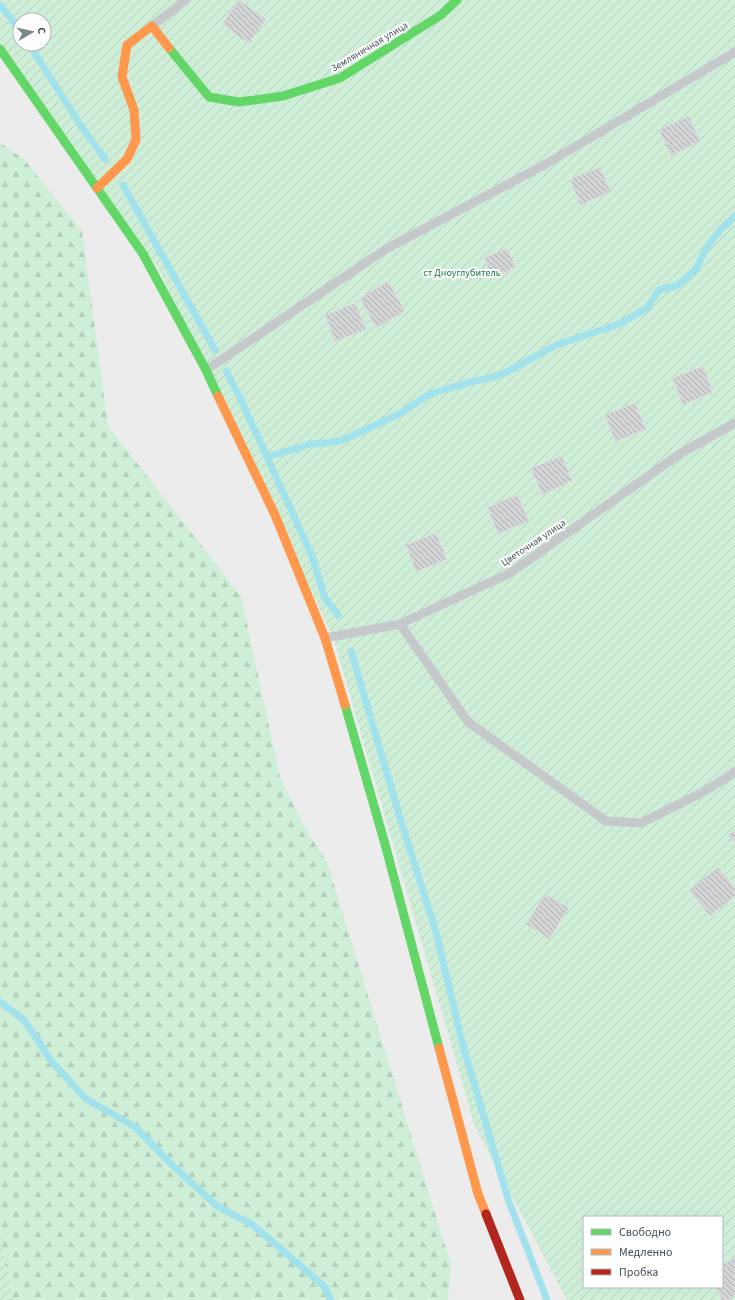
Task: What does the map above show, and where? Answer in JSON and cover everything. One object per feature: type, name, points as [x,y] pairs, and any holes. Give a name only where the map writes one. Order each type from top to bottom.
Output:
[{"type":"street","name":"Земляничная улица","points":[[152,26],[209,97],[239,102],[284,96],[340,78],[441,14],[457,0]]},
{"type":"street","points":[[97,188],[127,159],[136,140],[134,110],[122,77],[126,45],[152,26]]},
{"type":"street","points":[[0,49],[143,254],[206,370],[275,515],[325,638],[385,844],[478,1194],[520,1300]]},
{"type":"lane","points":[[152,26],[186,0]]},
{"type":"lane","points":[[206,370],[386,249],[546,164],[735,52]]},
{"type":"lane","name":"Цветочная улица","points":[[325,638],[400,624],[510,573],[681,453],[735,423]]},
{"type":"lane","points":[[400,624],[468,722],[606,821],[641,822],[705,791],[735,772]]},
{"type":"green space","name":"ст Дноуглубитель","points":[[0,0],[735,0],[735,1300],[567,1300],[475,1127],[333,637],[159,270],[0,43]]},
{"type":"green space","points":[[0,143],[24,159],[82,231],[108,426],[241,596],[280,777],[300,819],[327,862],[451,1265],[448,1300],[0,1300]]},
{"type":"green space","points":[[0,1236],[13,1300],[0,1300]]},
{"type":"building","points":[[239,0],[266,19],[249,44],[222,24]]},
{"type":"building","points":[[689,116],[700,141],[671,156],[659,130]]},
{"type":"building","points":[[600,167],[611,192],[580,205],[570,179]]},
{"type":"building","points":[[507,248],[516,267],[493,278],[484,258]]},
{"type":"building","points":[[388,281],[405,311],[376,328],[360,298]]},
{"type":"building","points":[[355,303],[366,329],[335,342],[325,315]]},
{"type":"building","points":[[703,366],[713,392],[683,405],[672,378]]},
{"type":"building","points":[[635,403],[646,429],[615,442],[605,415]]},
{"type":"building","points":[[562,456],[572,481],[542,495],[531,468]]},
{"type":"building","points":[[518,495],[529,521],[498,534],[487,507]]},
{"type":"building","points":[[436,533],[447,559],[416,572],[406,545]]},
{"type":"building","points":[[735,830],[735,843],[728,835]]},
{"type":"building","points":[[718,867],[735,888],[735,896],[710,916],[689,890]]},
{"type":"building","points":[[545,894],[569,908],[549,939],[526,924]]},
{"type":"building","points":[[735,1258],[735,1296],[727,1300],[722,1300],[716,1288],[723,1288],[723,1264]]},
{"type":"waterway","points":[[0,5],[12,20]]},
{"type":"waterway","points":[[34,52],[81,126],[105,159]]},
{"type":"waterway","points":[[123,185],[215,350]]},
{"type":"waterway","points":[[267,457],[311,444],[335,442],[350,437],[399,414],[430,394],[501,375],[556,345],[619,324],[647,308],[659,290],[678,285],[696,269],[707,247],[720,230],[735,216]]},
{"type":"waterway","points":[[226,371],[241,400],[312,556],[325,598],[338,615]]},
{"type":"waterway","points":[[351,651],[400,818],[436,932],[463,1046],[508,1199],[547,1300]]},
{"type":"waterway","points":[[0,1002],[24,1020],[52,1062],[86,1099],[135,1127],[172,1165],[217,1206],[253,1225],[324,1286],[331,1300]]},
{"type":"traffic: fast","points":[[169,48],[209,97],[239,102],[283,96],[340,78],[441,15],[457,0]]},
{"type":"traffic: fast","points":[[0,49],[143,254],[206,370],[218,396]]},
{"type":"traffic: fast","points":[[345,705],[385,844],[439,1048]]},
{"type":"traffic: slow","points":[[97,188],[127,159],[136,140],[134,110],[122,77],[127,45],[152,26],[169,48]]},
{"type":"traffic: slow","points":[[218,396],[275,515],[325,638],[345,705]]},
{"type":"traffic: slow","points":[[439,1048],[478,1194],[486,1214]]},
{"type":"traffic: jam","points":[[486,1214],[520,1300]]}]
